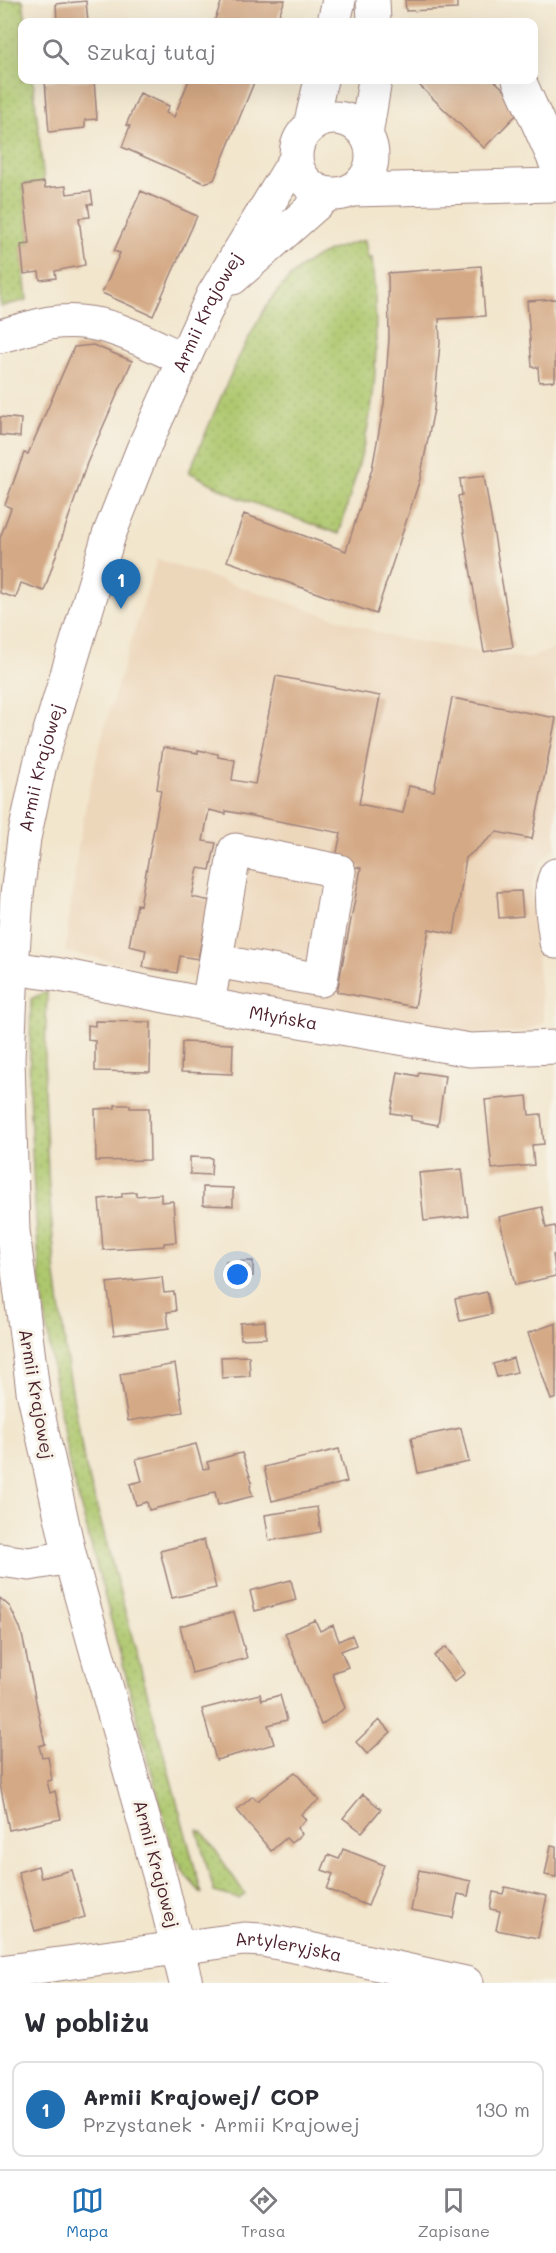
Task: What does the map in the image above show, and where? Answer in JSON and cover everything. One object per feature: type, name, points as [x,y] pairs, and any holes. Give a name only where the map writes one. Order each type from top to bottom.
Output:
[{"type":"street","points":[[335,18],[339,0]]},
{"type":"street","points":[[373,0],[374,18]]},
{"type":"street","points":[[310,126],[320,84]]},
{"type":"street","points":[[213,295],[341,192],[363,182],[369,171],[375,84]]},
{"type":"street","points":[[521,84],[556,163]]},
{"type":"street","points":[[467,188],[412,174],[369,147],[357,125],[346,120],[333,118],[321,120],[310,126],[301,136],[296,147],[295,160],[299,172],[306,183],[316,190],[341,192],[467,188],[556,185]]},
{"type":"street","name":"Armii Krajowej","points":[[186,1983],[179,1949],[70,1557],[33,1391],[14,1231],[8,1059],[17,895],[12,833],[40,764],[109,535],[139,460],[213,295],[295,160]]},
{"type":"street","points":[[0,336],[49,323],[66,321],[102,324],[119,329],[183,359]]},
{"type":"street","points":[[208,1004],[235,850],[339,871],[321,980],[216,961]]},
{"type":"street","points":[[555,875],[552,901],[556,942]]},
{"type":"street","name":"Młyńska","points":[[12,968],[470,1050],[556,1047]]},
{"type":"street","points":[[0,1560],[29,1564],[70,1557]]},
{"type":"street","name":"Artyleryjska","points":[[0,1972],[179,1949],[220,1941],[264,1940],[466,1983]]},
{"type":"shaded area","points":[[157,559],[395,638],[527,659],[556,648],[556,847],[540,862],[532,885],[531,901],[544,1022],[524,1032],[468,1035],[238,995],[187,976],[65,952],[78,848],[88,793],[105,725]]},
{"type":"green space","points":[[0,0],[23,0],[25,18],[18,18],[18,84],[33,84],[44,182],[23,185],[30,244],[21,245],[27,300],[0,307]]},
{"type":"green space","points":[[365,240],[368,258],[372,258],[376,327],[375,379],[363,448],[339,534],[237,497],[189,472],[237,361],[277,292],[299,269],[313,259],[331,250]]},
{"type":"green space","points":[[47,991],[44,1092],[49,1189],[56,1275],[68,1368],[84,1460],[202,1894],[187,1877],[174,1855],[69,1463],[53,1371],[40,1277],[29,1092],[31,999]]},
{"type":"green space","points":[[197,1830],[203,1832],[245,1894],[239,1899],[214,1892]]},
{"type":"building","points":[[222,0],[285,0],[278,18],[215,18]]},
{"type":"building","points":[[405,0],[457,0],[457,9],[406,11]]},
{"type":"building","points":[[86,1],[88,18],[57,18],[56,4]]},
{"type":"building","points":[[45,84],[94,84],[97,119],[85,120],[85,128],[49,132]]},
{"type":"building","points":[[187,84],[253,84],[214,180],[204,183],[122,147],[130,126],[126,125],[140,93],[169,106],[166,113],[174,117]]},
{"type":"building","points":[[418,84],[498,84],[523,108],[484,148]]},
{"type":"building","points":[[44,182],[45,188],[66,186],[67,194],[91,191],[93,204],[88,204],[90,217],[79,218],[85,265],[55,271],[56,278],[40,280],[39,272],[24,274],[21,245],[30,244],[23,185]]},
{"type":"building","points":[[141,191],[197,216],[153,316],[102,293],[120,253],[114,251]]},
{"type":"building","points":[[481,266],[485,316],[439,319],[440,343],[434,409],[420,479],[376,614],[227,561],[244,514],[346,551],[372,469],[384,404],[389,339],[388,273]]},
{"type":"building","points":[[556,299],[555,381],[539,382],[538,367],[532,367],[527,301]]},
{"type":"building","points":[[93,345],[132,361],[87,463],[44,591],[21,583],[16,598],[0,593],[0,538],[11,508],[5,505],[24,453],[28,454],[74,347]]},
{"type":"building","points":[[0,417],[21,419],[20,437],[0,435]]},
{"type":"building","points":[[484,476],[513,647],[484,652],[458,496],[462,495],[460,479]]},
{"type":"building","points":[[276,676],[380,696],[359,804],[403,813],[409,786],[434,791],[452,698],[556,718],[532,839],[497,832],[466,858],[454,934],[429,929],[415,1007],[337,992],[361,868],[335,862],[341,833],[226,811],[226,814],[209,810],[203,841],[216,843],[210,870],[198,868],[192,897],[211,901],[212,936],[203,934],[198,959],[180,956],[177,973],[143,967],[146,950],[129,946],[137,904],[140,905],[161,790],[157,789],[163,747],[198,753],[198,750],[235,760],[232,780],[255,784]]},
{"type":"building","points":[[521,891],[523,916],[499,918],[497,892]]},
{"type":"building","points":[[95,1021],[151,1022],[150,1072],[95,1071],[95,1041],[88,1040],[88,1025],[95,1026]]},
{"type":"building","points":[[182,1042],[233,1044],[232,1074],[181,1072]]},
{"type":"building","points":[[398,1072],[418,1076],[419,1072],[445,1076],[438,1125],[411,1120],[411,1116],[391,1113]]},
{"type":"building","points":[[527,1096],[529,1115],[541,1114],[544,1144],[532,1145],[534,1165],[492,1169],[485,1100]]},
{"type":"building","points":[[115,1105],[149,1108],[150,1160],[96,1161],[95,1109],[115,1108]]},
{"type":"building","points":[[190,1157],[212,1158],[211,1175],[190,1174]]},
{"type":"building","points":[[462,1169],[468,1216],[424,1221],[419,1173]]},
{"type":"building","points":[[203,1187],[233,1188],[233,1206],[203,1205]]},
{"type":"building","points":[[136,1192],[136,1196],[161,1194],[161,1202],[173,1201],[176,1242],[164,1243],[164,1246],[103,1250],[99,1199],[122,1197],[122,1193]]},
{"type":"building","points":[[542,1207],[546,1228],[555,1226],[556,1230],[556,1254],[553,1255],[556,1276],[515,1285],[499,1217]]},
{"type":"building","points":[[253,1261],[253,1276],[227,1276],[226,1262]]},
{"type":"building","points":[[162,1277],[164,1293],[174,1292],[176,1311],[167,1312],[169,1328],[114,1335],[107,1283]]},
{"type":"building","points":[[487,1292],[492,1314],[460,1321],[455,1299]]},
{"type":"building","points":[[265,1321],[266,1338],[241,1339],[240,1323]]},
{"type":"building","points":[[556,1323],[556,1398],[551,1400],[528,1333]]},
{"type":"building","points":[[249,1356],[250,1376],[222,1378],[221,1357]]},
{"type":"building","points":[[513,1358],[517,1372],[497,1377],[493,1364]]},
{"type":"building","points":[[175,1364],[183,1412],[128,1421],[120,1374]]},
{"type":"building","points":[[461,1428],[469,1462],[418,1473],[411,1438]]},
{"type":"building","points":[[196,1444],[203,1469],[209,1468],[207,1462],[242,1453],[252,1482],[250,1488],[253,1496],[218,1505],[215,1492],[149,1510],[147,1502],[136,1505],[130,1484],[142,1481],[136,1459]]},
{"type":"building","points":[[339,1449],[347,1482],[272,1501],[264,1467]]},
{"type":"building","points":[[317,1507],[321,1532],[269,1541],[265,1515]]},
{"type":"building","points":[[204,1540],[216,1588],[172,1598],[160,1551]]},
{"type":"building","points":[[291,1580],[296,1600],[255,1611],[250,1591]]},
{"type":"building","points":[[0,1598],[10,1607],[21,1630],[45,1744],[39,1746],[42,1757],[48,1756],[52,1780],[47,1781],[50,1793],[55,1791],[61,1819],[9,1830],[0,1784]]},
{"type":"building","points":[[234,1612],[247,1658],[192,1673],[180,1626]]},
{"type":"building","points":[[315,1620],[320,1631],[333,1625],[339,1641],[352,1635],[356,1645],[341,1651],[348,1667],[332,1673],[345,1708],[321,1725],[285,1633]]},
{"type":"building","points":[[446,1647],[465,1673],[454,1682],[434,1656]]},
{"type":"building","points":[[260,1694],[262,1700],[280,1695],[287,1720],[268,1725],[274,1744],[216,1760],[202,1709]]},
{"type":"building","points":[[379,1720],[391,1732],[367,1754],[356,1742]]},
{"type":"building","points":[[295,1772],[319,1800],[301,1814],[306,1820],[297,1828],[302,1834],[291,1843],[286,1838],[271,1851],[237,1810],[253,1796],[257,1801]]},
{"type":"building","points":[[363,1794],[381,1809],[362,1832],[343,1818]]},
{"type":"building","points":[[551,1845],[556,1846],[556,1877],[545,1875]]},
{"type":"building","points":[[343,1849],[384,1865],[368,1906],[327,1889],[333,1874],[322,1870],[328,1855],[339,1859]]},
{"type":"building","points":[[38,1866],[41,1878],[72,1870],[85,1917],[35,1931],[18,1872]]},
{"type":"building","points":[[419,1870],[471,1881],[468,1896],[458,1894],[453,1918],[411,1910]]},
{"type":"building","points":[[505,1887],[547,1896],[538,1938],[496,1930],[500,1911],[490,1909],[493,1892],[503,1894]]},
{"type":"place","name":"Armii Krajowej/ COP","points":[[121,609]]}]
